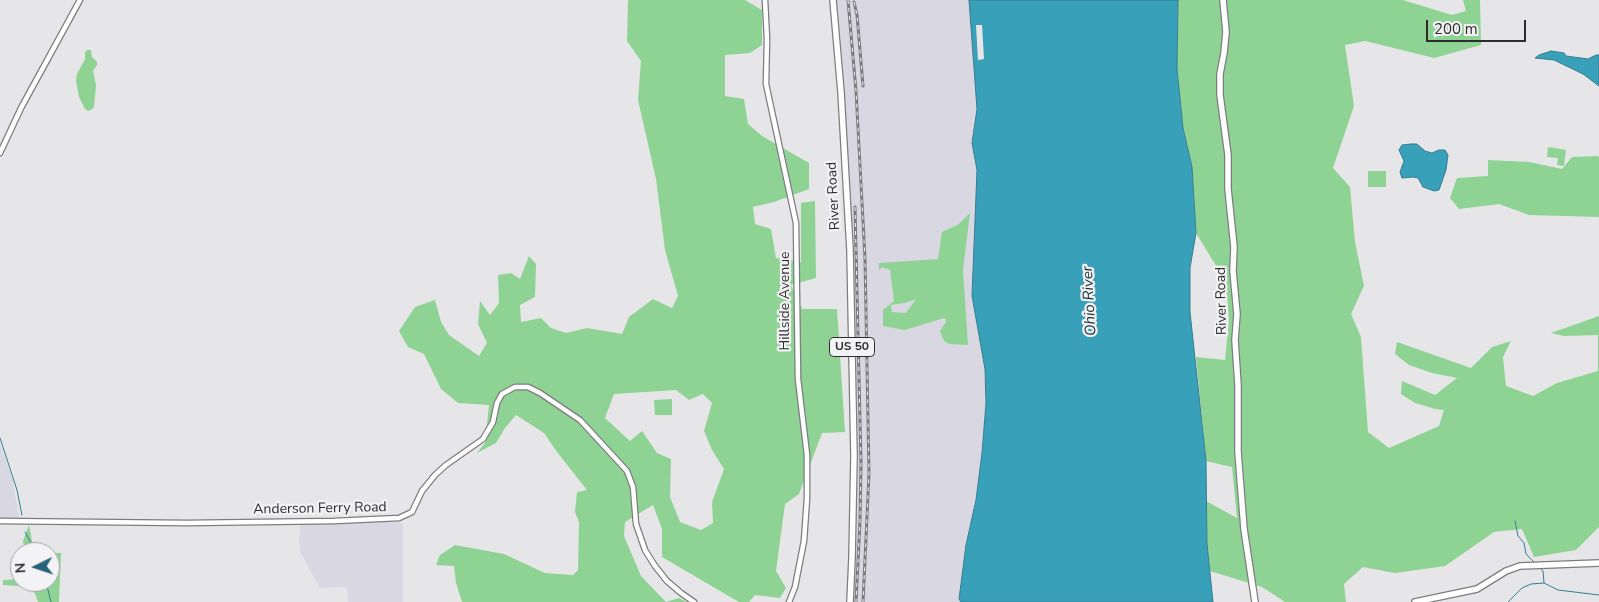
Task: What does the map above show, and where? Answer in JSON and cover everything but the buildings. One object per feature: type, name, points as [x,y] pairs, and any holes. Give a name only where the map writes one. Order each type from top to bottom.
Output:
[{"type":"main road","name":"River Road","points":[[833,0],[841,92],[850,259],[854,456],[850,602]]},
{"type":"main road","name":"River Road","points":[[1223,0],[1226,32],[1220,74],[1220,95],[1228,155],[1228,189],[1234,247],[1233,271],[1237,314],[1235,340],[1238,385],[1238,452],[1244,528],[1256,602]]},
{"type":"main road","points":[[1415,602],[1477,589],[1486,585],[1506,570],[1520,566],[1599,563]]},
{"type":"street","points":[[0,153],[21,108],[80,0]]},
{"type":"street","name":"Hillside Avenue","points":[[766,0],[768,39],[766,84],[796,223],[798,379],[807,455],[804,541],[795,587],[789,602]]},
{"type":"street","name":"Anderson Ferry Road","points":[[0,521],[334,521],[399,518],[412,512],[422,490],[435,475],[484,438],[493,422],[497,403],[502,394],[515,387],[528,387],[580,420],[627,472],[633,487],[636,524],[646,550],[655,566],[667,581],[694,602]]},
{"type":"shaded area","points":[[833,0],[969,0],[977,109],[972,143],[977,170],[986,403],[976,500],[966,545],[959,599],[961,602],[850,602],[852,558],[850,250]]},
{"type":"shaded area","points":[[0,443],[12,478],[20,521],[0,521]]},
{"type":"shaded area","points":[[398,522],[403,524],[403,602],[348,602],[347,587],[320,589],[301,553],[299,544],[300,525],[303,523]]},
{"type":"green space","points":[[628,0],[745,0],[762,10],[762,45],[750,53],[725,55],[725,96],[744,99],[748,124],[762,136],[809,163],[809,189],[774,202],[753,207],[755,224],[771,229],[776,258],[801,262],[801,203],[815,201],[816,278],[791,285],[802,309],[837,309],[845,432],[822,433],[799,494],[785,504],[776,571],[786,588],[780,598],[755,595],[749,602],[739,602],[662,557],[662,529],[653,505],[625,522],[624,536],[641,576],[666,602],[462,602],[456,583],[454,566],[436,565],[440,555],[455,545],[504,554],[545,573],[573,575],[578,570],[579,522],[575,512],[577,492],[587,490],[544,433],[516,415],[496,443],[477,453],[485,443],[489,405],[458,403],[441,389],[424,354],[408,347],[399,331],[415,307],[435,300],[441,322],[449,335],[479,356],[487,343],[478,324],[480,301],[490,315],[499,303],[498,275],[511,273],[520,279],[529,256],[536,264],[535,297],[520,305],[521,322],[541,318],[551,328],[566,333],[587,328],[622,334],[629,317],[653,299],[672,308],[678,296],[665,250],[656,179],[638,100],[641,61],[627,41]],"holes":[[[676,390],[689,400],[703,394],[712,403],[704,431],[712,450],[724,469],[712,502],[713,523],[701,530],[680,522],[670,497],[671,459],[657,453],[642,431],[630,441],[605,418],[614,394]]]},
{"type":"green space","points":[[1178,0],[1403,0],[1452,15],[1466,11],[1463,0],[1480,0],[1481,45],[1434,58],[1365,41],[1345,45],[1354,106],[1333,168],[1350,187],[1355,242],[1364,286],[1351,314],[1361,337],[1368,432],[1389,448],[1439,426],[1444,410],[1415,403],[1401,394],[1402,381],[1435,395],[1457,378],[1432,373],[1409,365],[1395,354],[1397,342],[1471,368],[1492,347],[1511,341],[1503,357],[1506,386],[1533,396],[1557,383],[1598,371],[1598,335],[1564,336],[1551,333],[1599,316],[1599,527],[1576,550],[1534,557],[1522,529],[1494,532],[1445,566],[1395,573],[1363,567],[1344,584],[1346,602],[1285,602],[1262,587],[1210,571],[1206,501],[1237,518],[1232,467],[1206,461],[1196,357],[1225,360],[1229,320],[1226,282],[1196,233],[1192,167],[1183,128],[1177,69]]},
{"type":"green space","points":[[87,50],[91,50],[92,57],[97,62],[93,71],[96,85],[94,107],[88,111],[79,97],[76,81]]},
{"type":"green space","points":[[1548,147],[1566,150],[1564,166],[1557,165],[1558,158],[1547,157]]},
{"type":"green space","points":[[1572,157],[1599,157],[1599,217],[1529,215],[1499,204],[1459,209],[1450,198],[1457,178],[1488,176],[1488,160],[1529,162],[1562,169]]},
{"type":"green space","points":[[1368,171],[1386,171],[1386,187],[1368,187]]},
{"type":"green space","points":[[970,213],[963,270],[968,345],[949,344],[944,341],[940,331],[946,322],[944,318],[905,330],[883,326],[883,310],[894,301],[890,270],[882,267],[879,270],[879,263],[938,259],[942,232],[959,224]],"holes":[[[916,299],[906,313],[892,312],[891,305]]]},
{"type":"green space","points":[[672,399],[672,415],[655,415],[654,400]]},
{"type":"green space","points":[[29,525],[32,542],[23,541]]},
{"type":"green space","points":[[3,580],[10,580],[10,585],[3,585]]},
{"type":"green space","points":[[34,592],[59,592],[59,602],[38,602]]},
{"type":"green space","points":[[679,598],[687,602],[666,602]]},
{"type":"water","name":"Ohio River","points":[[969,0],[1178,0],[1177,69],[1183,128],[1192,167],[1196,233],[1190,268],[1190,312],[1206,461],[1207,544],[1213,602],[961,602],[959,599],[966,545],[976,500],[986,403],[985,369],[972,296],[977,170],[972,143],[977,109]]},
{"type":"water","points":[[1551,51],[1564,53],[1566,56],[1588,59],[1599,55],[1599,86],[1583,74],[1554,60],[1535,58]]},
{"type":"water","points":[[1417,144],[1425,151],[1432,153],[1445,150],[1448,155],[1446,170],[1439,190],[1434,191],[1423,187],[1418,178],[1402,178],[1400,172],[1404,161],[1399,150],[1402,145]]},
{"type":"pier","points":[[976,25],[982,25],[984,59],[978,60]]},
{"type":"waterway","points":[[0,438],[17,490],[22,515]]},
{"type":"waterway","points":[[1515,521],[1518,536],[1524,543],[1526,554],[1535,563]]},
{"type":"waterway","points":[[25,532],[30,542]]},
{"type":"waterway","points":[[1540,568],[1543,571],[1544,583]]},
{"type":"waterway","points":[[1508,602],[1522,588],[1531,584],[1544,583],[1558,590],[1599,595]]},
{"type":"waterway","points":[[48,592],[51,602]]},
{"type":"railway","points":[[848,0],[856,91],[865,258],[869,474],[863,602]]},
{"type":"railway","points":[[854,2],[857,15],[863,86]]},
{"type":"railway","points":[[855,207],[861,463],[856,602]]}]
